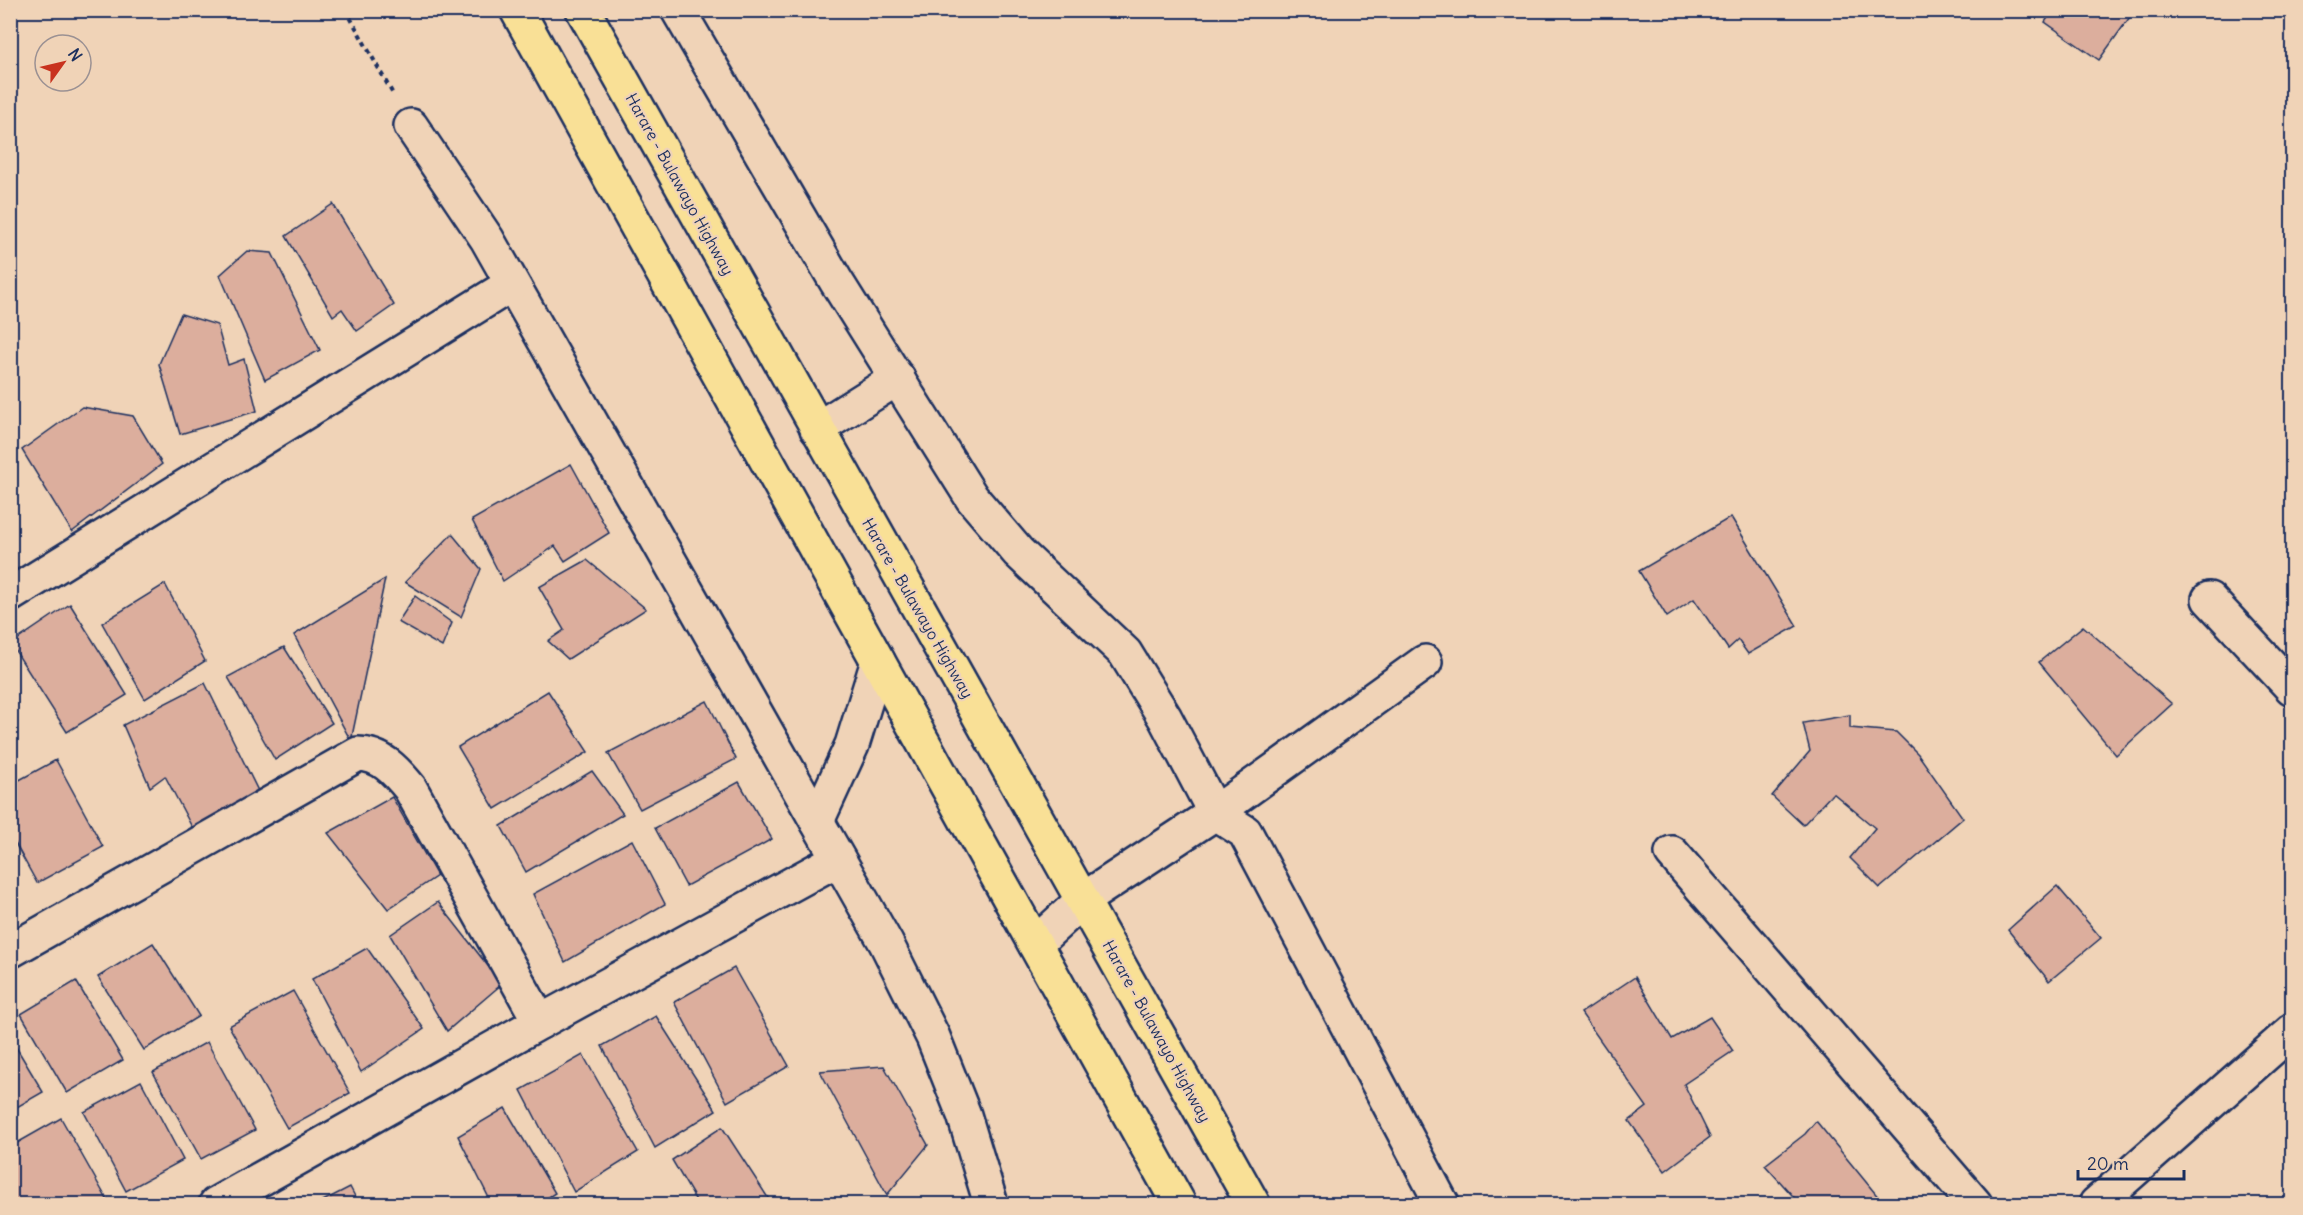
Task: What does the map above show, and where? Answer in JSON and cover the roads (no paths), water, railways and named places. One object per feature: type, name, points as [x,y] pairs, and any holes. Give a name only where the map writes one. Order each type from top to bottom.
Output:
[{"type":"highway","points":[[518,10],[1179,1204]]},
{"type":"highway","name":"Harare - Bulawayo Highway","points":[[583,10],[817,429],[1084,899],[1253,1204]]},
{"type":"street","points":[[678,10],[836,281],[972,498],[1018,552],[1125,653],[1165,718],[1215,813],[1245,832],[1442,1204]]},
{"type":"street","points":[[411,126],[481,231],[512,284],[886,943],[933,1037],[964,1115],[991,1204]]},
{"type":"street","points":[[10,595],[512,284]]},
{"type":"street","points":[[817,429],[898,378]]},
{"type":"street","points":[[2209,599],[2292,688]]},
{"type":"street","points":[[817,821],[852,745],[878,661]]},
{"type":"street","points":[[1035,944],[1084,899],[1215,813],[1425,662]]},
{"type":"street","points":[[10,951],[358,754],[365,754],[381,759],[410,788],[540,1022]]},
{"type":"street","points":[[1672,853],[1975,1204]]},
{"type":"street","points":[[216,1204],[540,1022],[838,859]]},
{"type":"street","points":[[2096,1204],[2292,1031]]}]
